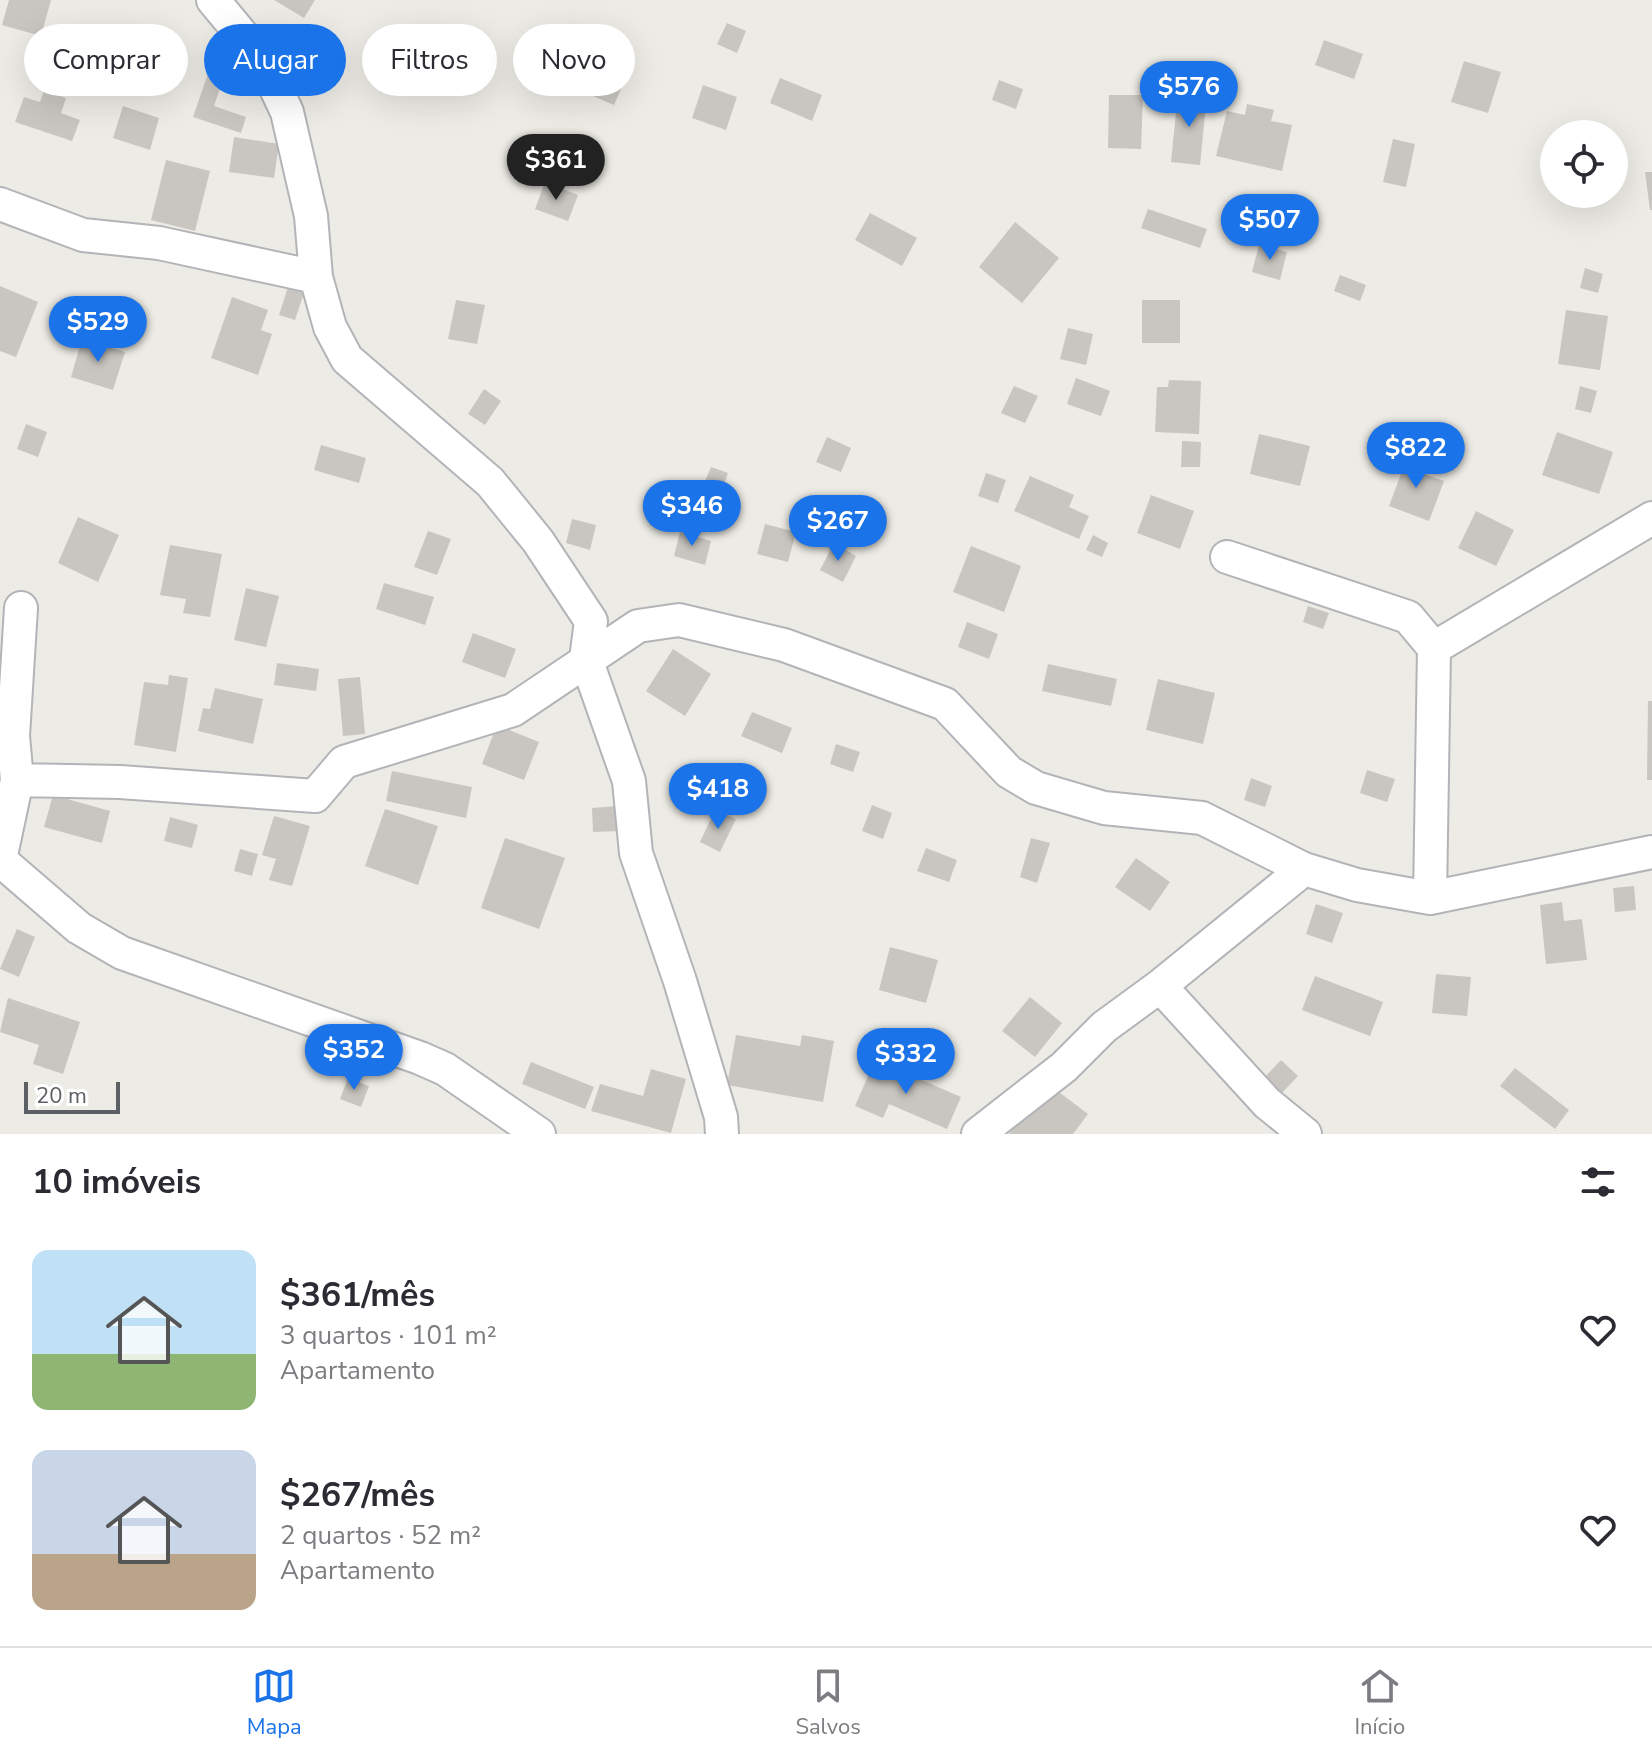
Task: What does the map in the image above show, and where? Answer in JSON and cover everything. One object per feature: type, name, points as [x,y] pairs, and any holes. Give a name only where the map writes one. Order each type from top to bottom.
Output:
[{"type":"street","points":[[213,0],[262,59],[287,112],[311,216],[316,277],[330,327],[347,359],[490,482],[538,541],[591,621],[586,659],[629,781],[636,853],[680,981],[721,1117],[722,1134]]},
{"type":"street","points":[[0,204],[83,235],[159,243],[316,277]]},
{"type":"street","points":[[1434,648],[1652,518]]},
{"type":"street","points":[[1227,557],[1408,617],[1434,648],[1430,898]]},
{"type":"street","points":[[21,608],[13,736],[17,780],[0,860],[79,928],[122,953],[420,1058],[445,1069],[539,1134]]},
{"type":"street","points":[[17,780],[95,781],[315,796],[344,762],[513,710],[638,626],[679,620],[784,645],[945,704],[1009,772],[1036,788],[1104,808],[1202,818],[1304,869],[1370,888],[1430,898],[1652,852]]},
{"type":"street","points":[[978,1134],[997,1123],[1064,1067],[1104,1027],[1160,986],[1304,869]]},
{"type":"street","points":[[1160,986],[1267,1103],[1305,1134]]},
{"type":"building","points":[[9,0],[51,0],[44,24],[24,24],[24,31],[2,25]]},
{"type":"building","points":[[274,0],[315,0],[304,18]]},
{"type":"building","points":[[727,23],[746,31],[737,53],[717,44]]},
{"type":"building","points":[[1324,40],[1363,54],[1354,79],[1315,65]]},
{"type":"building","points":[[1464,61],[1501,72],[1488,113],[1451,102]]},
{"type":"building","points":[[780,78],[822,95],[812,121],[770,103]]},
{"type":"building","points":[[999,80],[1023,89],[1016,109],[992,100]]},
{"type":"building","points":[[204,85],[204,96],[217,96],[214,106],[246,117],[241,133],[193,117]]},
{"type":"building","points":[[703,85],[737,97],[726,130],[692,118]]},
{"type":"building","points":[[1178,93],[1207,95],[1200,165],[1171,162]]},
{"type":"building","points":[[1109,95],[1143,95],[1141,149],[1108,148]]},
{"type":"building","points":[[42,96],[66,98],[61,113],[80,120],[72,141],[15,122],[24,97],[40,102]]},
{"type":"building","points":[[593,96],[618,96],[614,105]]},
{"type":"building","points":[[1247,104],[1274,110],[1271,121],[1292,125],[1282,171],[1216,156],[1227,111],[1245,115]]},
{"type":"building","points":[[123,106],[159,118],[150,150],[113,138]]},
{"type":"building","points":[[234,137],[279,144],[274,178],[229,172]]},
{"type":"building","points":[[1393,139],[1415,144],[1406,187],[1383,182]]},
{"type":"building","points":[[166,160],[210,171],[195,231],[151,220]]},
{"type":"building","points":[[1645,172],[1652,172],[1652,210],[1650,210]]},
{"type":"building","points":[[545,182],[578,195],[568,221],[535,209]]},
{"type":"building","points":[[1148,209],[1207,229],[1200,248],[1141,228]]},
{"type":"building","points":[[870,213],[917,238],[902,266],[855,240]]},
{"type":"building","points":[[1015,222],[1059,258],[1022,303],[979,267]]},
{"type":"building","points":[[1259,245],[1287,252],[1280,280],[1252,272]]},
{"type":"building","points":[[1585,268],[1603,274],[1598,293],[1580,288]]},
{"type":"building","points":[[1340,275],[1366,285],[1360,301],[1334,291]]},
{"type":"building","points":[[289,284],[305,290],[295,320],[279,315]]},
{"type":"building","points":[[0,286],[38,302],[16,357],[0,351]]},
{"type":"building","points":[[232,297],[268,310],[261,330],[272,334],[258,375],[211,358]]},
{"type":"building","points":[[456,300],[485,305],[477,344],[448,339]]},
{"type":"building","points":[[1142,300],[1180,300],[1180,343],[1142,343]]},
{"type":"building","points":[[1566,310],[1608,316],[1600,370],[1558,364]]},
{"type":"building","points":[[1068,328],[1093,334],[1086,365],[1060,359]]},
{"type":"building","points":[[82,339],[125,352],[113,390],[71,377]]},
{"type":"building","points":[[1076,378],[1110,391],[1101,416],[1067,404]]},
{"type":"building","points":[[1169,380],[1201,381],[1199,434],[1155,432],[1157,387],[1168,387]]},
{"type":"building","points":[[1014,386],[1038,396],[1025,423],[1001,413]]},
{"type":"building","points":[[1580,386],[1597,391],[1591,413],[1575,409]]},
{"type":"building","points":[[484,389],[501,401],[485,425],[468,414]]},
{"type":"building","points":[[26,424],[47,432],[38,457],[17,449]]},
{"type":"building","points":[[1557,432],[1613,452],[1599,494],[1542,475]]},
{"type":"building","points":[[1259,434],[1310,446],[1300,486],[1250,474]]},
{"type":"building","points":[[827,437],[851,448],[841,472],[816,462]]},
{"type":"building","points":[[1182,441],[1201,442],[1200,467],[1181,467]]},
{"type":"building","points":[[321,445],[366,458],[359,483],[314,470]]},
{"type":"building","points":[[1408,455],[1429,462],[1424,474],[1444,481],[1429,521],[1389,506]]},
{"type":"building","points":[[711,467],[728,473],[721,492],[703,486]]},
{"type":"building","points":[[986,473],[1006,480],[998,503],[978,496]]},
{"type":"building","points":[[1030,476],[1074,495],[1069,507],[1089,516],[1079,539],[1014,511]]},
{"type":"building","points":[[1151,495],[1194,511],[1180,549],[1137,533]]},
{"type":"building","points":[[1476,511],[1514,530],[1496,566],[1458,548]]},
{"type":"building","points":[[78,517],[119,535],[98,582],[58,563]]},
{"type":"building","points":[[572,519],[596,525],[590,550],[566,543]]},
{"type":"building","points":[[765,524],[796,532],[788,562],[757,554]]},
{"type":"building","points":[[428,531],[451,539],[437,575],[414,567]]},
{"type":"building","points":[[680,532],[711,541],[705,565],[674,556]]},
{"type":"building","points":[[1093,535],[1108,543],[1102,557],[1086,550]]},
{"type":"building","points":[[834,543],[856,556],[843,582],[820,570]]},
{"type":"building","points":[[170,545],[222,554],[210,617],[183,613],[186,599],[160,595]]},
{"type":"building","points":[[971,546],[1021,566],[1004,612],[953,592]]},
{"type":"building","points":[[384,583],[434,597],[425,625],[376,609]]},
{"type":"building","points":[[246,588],[279,596],[266,647],[234,640]]},
{"type":"building","points":[[1308,606],[1329,613],[1323,629],[1303,622]]},
{"type":"building","points":[[967,622],[998,634],[989,659],[958,647]]},
{"type":"building","points":[[473,633],[516,649],[505,678],[462,662]]},
{"type":"building","points":[[673,649],[711,674],[685,716],[646,691]]},
{"type":"building","points":[[277,663],[319,669],[316,691],[274,685]]},
{"type":"building","points":[[1048,664],[1117,679],[1111,706],[1042,691]]},
{"type":"building","points":[[169,675],[188,678],[176,752],[134,745],[144,682],[168,685]]},
{"type":"building","points":[[360,677],[365,734],[343,736],[338,679]]},
{"type":"building","points":[[1158,679],[1215,693],[1203,744],[1146,730]]},
{"type":"building","points":[[215,688],[263,699],[253,744],[198,731],[203,708],[210,709]]},
{"type":"building","points":[[1648,701],[1652,701],[1652,780],[1647,780]]},
{"type":"building","points":[[752,712],[792,728],[782,753],[741,736]]},
{"type":"building","points":[[497,725],[539,742],[524,780],[482,764]]},
{"type":"building","points":[[836,744],[860,752],[853,772],[830,764]]},
{"type":"building","points":[[1367,770],[1395,779],[1387,802],[1360,793]]},
{"type":"building","points":[[392,771],[472,787],[466,818],[386,801]]},
{"type":"building","points":[[1251,778],[1272,786],[1265,807],[1244,800]]},
{"type":"building","points":[[53,795],[110,811],[102,843],[44,827]]},
{"type":"building","points":[[872,805],[892,813],[883,839],[862,831]]},
{"type":"building","points":[[618,806],[619,831],[593,832],[592,808]]},
{"type":"building","points":[[385,809],[438,826],[418,885],[365,866]]},
{"type":"building","points":[[715,810],[736,819],[720,852],[700,842]]},
{"type":"building","points":[[274,816],[310,826],[292,886],[269,880],[276,859],[262,855]]},
{"type":"building","points":[[170,817],[198,825],[192,848],[164,841]]},
{"type":"building","points":[[505,838],[565,858],[539,929],[481,908]]},
{"type":"building","points":[[1031,838],[1050,843],[1037,883],[1020,877]]},
{"type":"building","points":[[926,848],[957,860],[949,882],[917,871]]},
{"type":"building","points":[[240,849],[258,854],[252,876],[234,871]]},
{"type":"building","points":[[1136,858],[1170,882],[1150,911],[1115,887]]},
{"type":"building","points":[[1634,886],[1636,910],[1615,912],[1613,888]]},
{"type":"building","points":[[1562,902],[1564,921],[1582,919],[1587,960],[1546,964],[1540,905]]},
{"type":"building","points":[[1316,904],[1343,913],[1332,943],[1306,934]]},
{"type":"building","points":[[17,929],[35,937],[19,977],[0,969]]},
{"type":"building","points":[[890,947],[938,960],[926,1003],[879,990]]},
{"type":"building","points":[[1436,974],[1471,977],[1467,1016],[1432,1013]]},
{"type":"building","points":[[1315,976],[1383,1002],[1370,1036],[1302,1010]]},
{"type":"building","points":[[1030,997],[1062,1023],[1035,1057],[1002,1031]]},
{"type":"building","points":[[8,998],[80,1022],[63,1074],[33,1064],[39,1045],[0,1032]]},
{"type":"building","points":[[736,1035],[800,1046],[802,1035],[834,1041],[823,1102],[727,1085]]},
{"type":"building","points":[[875,1060],[961,1097],[947,1129],[889,1104],[883,1118],[855,1106]]},
{"type":"building","points":[[1281,1060],[1298,1076],[1280,1095],[1263,1079]]},
{"type":"building","points":[[531,1062],[594,1087],[585,1109],[522,1084]]},
{"type":"building","points":[[1515,1068],[1569,1110],[1555,1129],[1500,1086]]},
{"type":"building","points":[[651,1069],[686,1079],[671,1133],[591,1111],[600,1084],[643,1096]]},
{"type":"building","points":[[348,1078],[369,1086],[361,1107],[340,1099]]},
{"type":"building","points":[[1047,1083],[1088,1114],[1073,1134],[1009,1134]]}]
